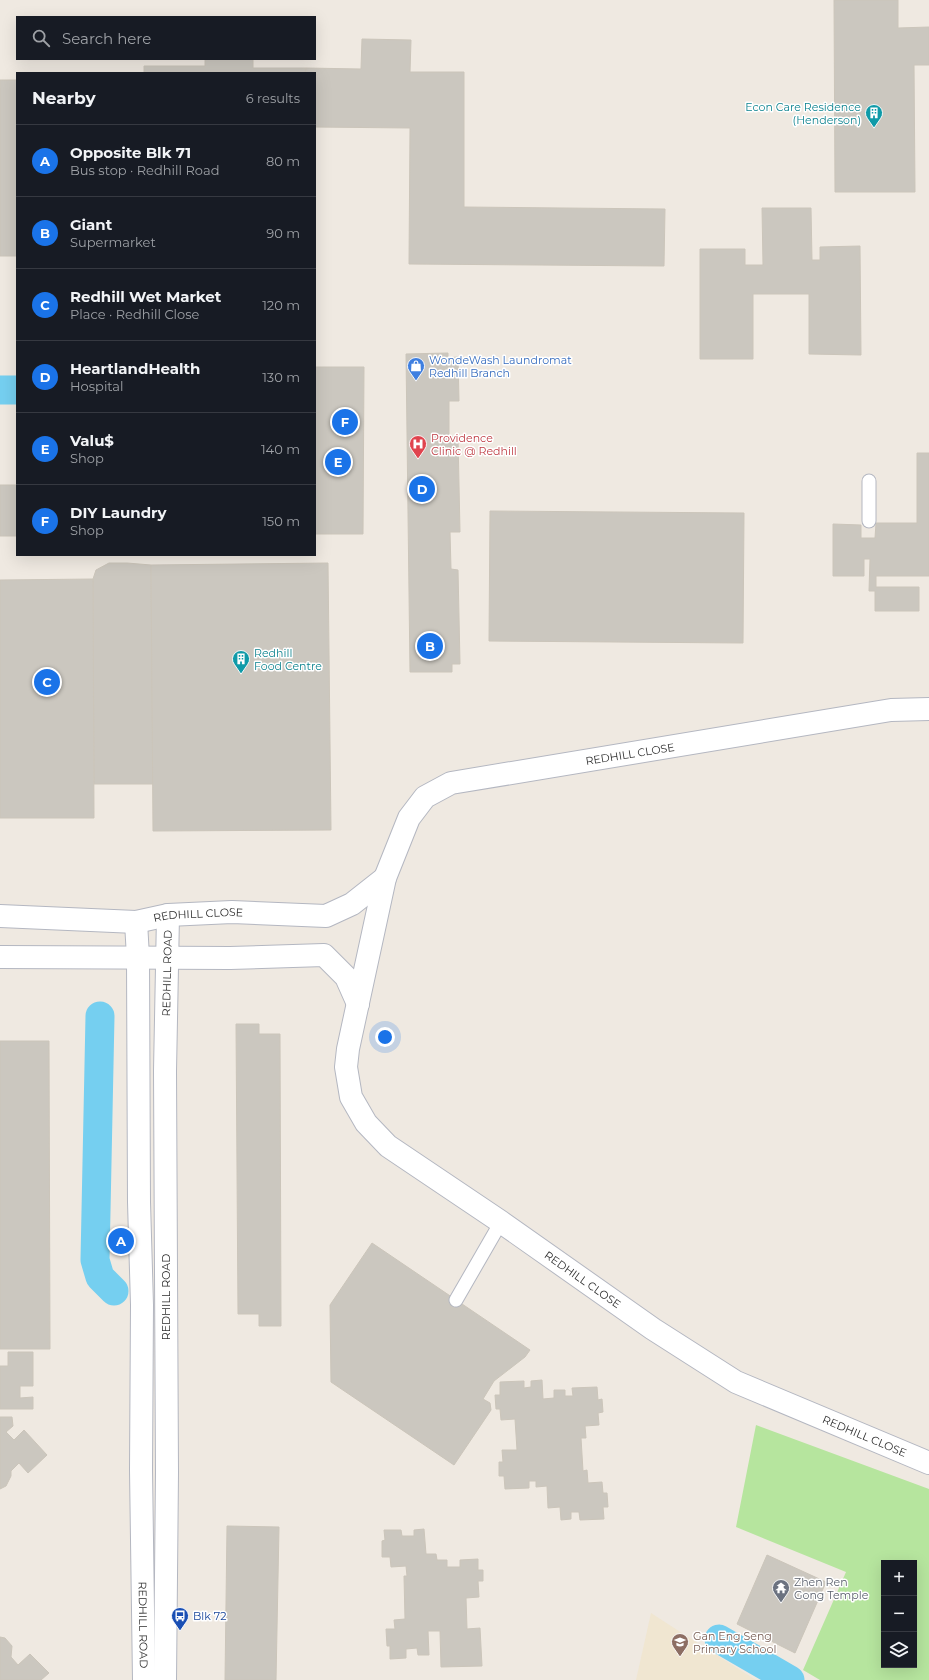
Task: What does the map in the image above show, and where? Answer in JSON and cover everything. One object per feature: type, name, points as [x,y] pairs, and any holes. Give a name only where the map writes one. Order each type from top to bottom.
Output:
[{"type":"street","name":"REDHILL CLOSE","points":[[929,709],[884,711],[451,782],[425,798],[410,818],[385,878],[348,1049],[346,1067],[351,1097],[366,1123],[388,1146],[501,1222],[653,1329],[736,1382],[929,1463]]},
{"type":"street","name":"REDHILL CLOSE","points":[[0,916],[136,922],[168,915],[232,912],[326,916],[352,904],[385,878]]},
{"type":"street","name":"REDHILL ROAD","points":[[165,1680],[167,1472],[166,1072],[168,915]]},
{"type":"street","name":"REDHILL ROAD","points":[[136,922],[138,957],[139,1202],[142,1306],[141,1470],[144,1680]]},
{"type":"street","points":[[0,957],[324,955],[346,977],[358,1004]]},
{"type":"lane","points":[[869,482],[869,521]]},
{"type":"lane","points":[[456,1300],[501,1222]]},
{"type":"shaded area","name":"Gan Eng Seng Primary School","points":[[651,1613],[685,1635],[756,1680],[636,1680]]},
{"type":"green space","points":[[756,1425],[929,1489],[929,1680],[820,1680],[803,1670],[846,1572],[736,1527]]},
{"type":"building","name":"Econ Care Residence (Henderson)","points":[[834,0],[898,0],[898,28],[929,27],[929,65],[914,65],[915,192],[835,192]]},
{"type":"building","points":[[362,39],[411,40],[410,72],[464,72],[464,207],[665,209],[664,266],[409,264],[410,128],[316,127],[316,72],[305,72],[306,68],[361,69]]},
{"type":"building","points":[[205,60],[253,60],[253,68],[306,68],[305,72],[144,72],[144,66],[205,66]]},
{"type":"building","points":[[0,80],[16,80],[16,256],[0,256]]},
{"type":"building","points":[[762,208],[811,208],[812,260],[820,260],[820,247],[860,246],[861,355],[809,354],[809,294],[753,294],[753,359],[700,359],[700,249],[745,249],[745,265],[763,265]]},
{"type":"building","points":[[448,353],[448,358],[458,357],[459,401],[449,401],[449,437],[458,437],[460,532],[450,532],[451,569],[458,570],[460,664],[452,664],[452,672],[410,672],[406,354]]},
{"type":"building","points":[[316,367],[364,367],[363,534],[316,534]]},
{"type":"building","points":[[917,453],[929,453],[929,576],[876,576],[876,587],[919,587],[919,611],[875,611],[875,591],[869,591],[870,559],[864,559],[864,576],[833,576],[833,524],[861,525],[861,538],[875,538],[876,523],[917,523]]},
{"type":"building","points":[[0,485],[16,485],[16,536],[0,536]]},
{"type":"building","points":[[490,511],[744,513],[743,643],[489,641]]},
{"type":"building","points":[[109,563],[151,565],[153,784],[94,784],[93,579],[96,570]]},
{"type":"building","name":"Redhill Food Centre","points":[[328,563],[331,830],[153,831],[151,565]]},
{"type":"building","points":[[93,579],[94,818],[0,818],[0,580]]},
{"type":"building","points":[[236,1024],[259,1024],[259,1034],[280,1034],[281,1326],[259,1326],[259,1314],[238,1314]]},
{"type":"building","points":[[0,1041],[49,1041],[50,1349],[0,1349]]},
{"type":"building","points":[[372,1243],[530,1350],[525,1357],[494,1381],[483,1399],[490,1403],[491,1410],[454,1465],[331,1382],[330,1305]]},
{"type":"building","points":[[8,1352],[33,1352],[33,1386],[20,1386],[20,1398],[33,1397],[33,1409],[0,1409],[0,1366],[8,1366]]},
{"type":"building","points":[[542,1380],[543,1399],[554,1398],[554,1390],[565,1390],[565,1396],[573,1396],[572,1388],[597,1387],[598,1400],[602,1399],[603,1412],[598,1413],[599,1425],[585,1426],[586,1438],[581,1438],[583,1471],[587,1470],[588,1483],[602,1482],[603,1493],[607,1493],[608,1507],[603,1507],[604,1519],[580,1520],[579,1512],[571,1512],[571,1519],[561,1520],[560,1507],[548,1508],[547,1486],[536,1487],[536,1481],[529,1481],[529,1488],[505,1489],[504,1476],[499,1476],[499,1462],[503,1462],[502,1450],[517,1450],[515,1419],[501,1420],[500,1409],[496,1409],[495,1395],[500,1395],[500,1382],[524,1381],[524,1388],[531,1387],[531,1381]]},
{"type":"building","points":[[0,1417],[12,1417],[13,1426],[6,1432],[14,1440],[24,1430],[47,1455],[28,1473],[19,1463],[11,1471],[11,1476],[6,1486],[0,1489]]},
{"type":"building","points":[[227,1526],[279,1527],[276,1680],[225,1680]]},
{"type":"building","points":[[424,1529],[426,1554],[436,1554],[437,1560],[447,1560],[447,1567],[460,1567],[460,1560],[478,1559],[478,1570],[483,1570],[483,1581],[478,1581],[479,1597],[466,1598],[467,1629],[480,1628],[482,1666],[441,1667],[440,1631],[428,1631],[429,1655],[418,1655],[417,1648],[406,1649],[406,1658],[390,1659],[390,1646],[387,1646],[386,1629],[395,1629],[394,1620],[405,1619],[404,1576],[407,1576],[406,1566],[391,1567],[390,1557],[382,1557],[382,1541],[385,1540],[384,1530],[401,1530],[402,1536],[414,1536],[414,1530]]},
{"type":"building","name":"Zhen Ren Gong Temple","points":[[767,1555],[826,1582],[795,1653],[737,1624]]},
{"type":"building","points":[[0,1637],[5,1638],[12,1646],[11,1657],[18,1665],[30,1654],[49,1673],[41,1680],[0,1680]]},
{"type":"waterway","points":[[0,390],[16,390]]},
{"type":"waterway","points":[[100,1016],[95,1260],[100,1277],[114,1291]]},
{"type":"waterway","points":[[719,1639],[790,1680]]},
{"type":"place","name":"Econ Care Residence (Henderson)","points":[[874,128]]},
{"type":"place","name":"WondeWash Laundromat Redhill Branch","points":[[416,381]]},
{"type":"place","name":"DIY Laundry","points":[[345,422]]},
{"type":"place","name":"Providence Clinic @ Redhill","points":[[418,459]]},
{"type":"place","name":"Valu$","points":[[338,462]]},
{"type":"place","name":"HeartlandHealth","points":[[422,489]]},
{"type":"place","name":"Giant","points":[[430,646]]},
{"type":"place","name":"Redhill Food Centre","points":[[241,674]]},
{"type":"place","name":"Redhill Wet Market","points":[[47,682]]},
{"type":"place","name":"Opposite Blk 71","points":[[121,1241]]},
{"type":"place","name":"Zhen Ren Gong Temple","points":[[781,1603]]},
{"type":"place","name":"Blk 72","points":[[180,1631]]},
{"type":"place","name":"Gan Eng Seng Primary School","points":[[680,1657]]}]
